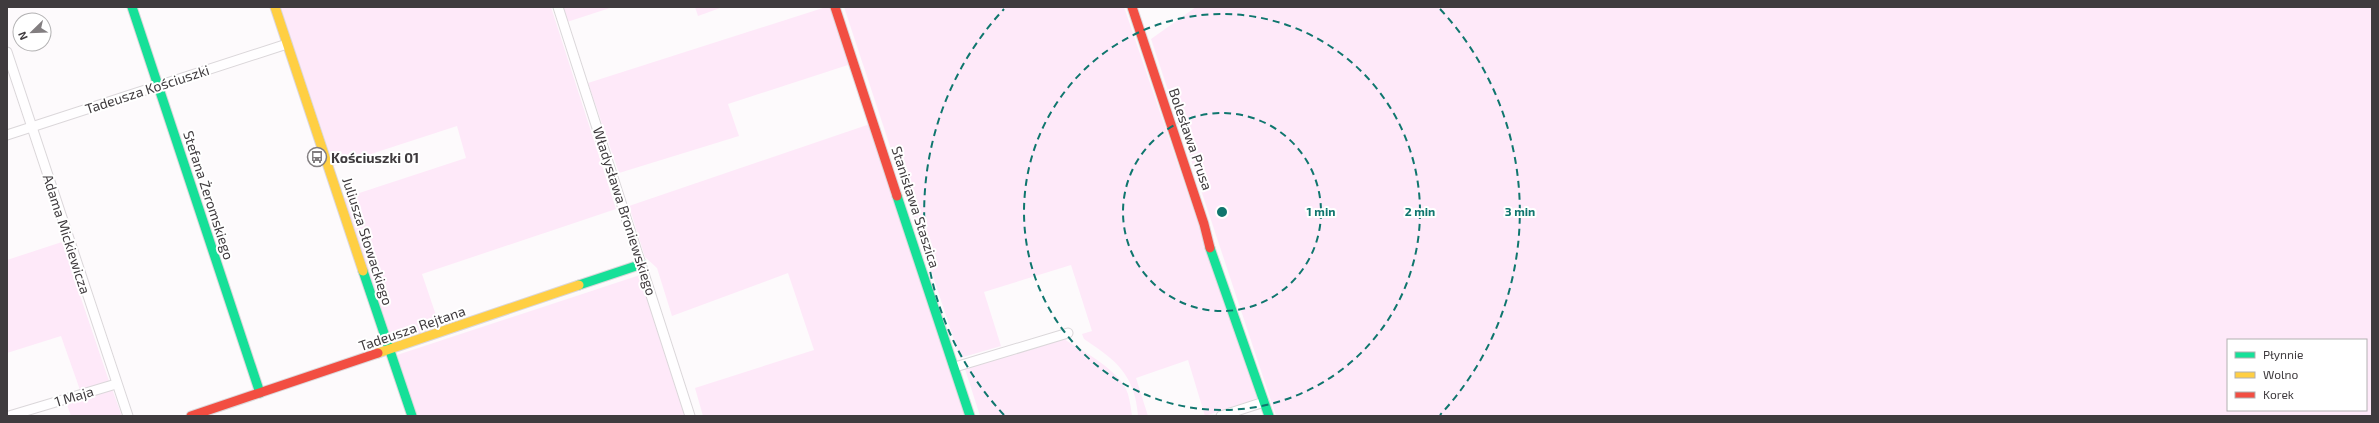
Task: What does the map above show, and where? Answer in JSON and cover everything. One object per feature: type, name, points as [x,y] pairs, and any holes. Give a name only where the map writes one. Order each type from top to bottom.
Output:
[{"type":"street","name":"Stefana Żeromskiego","points":[[132,7],[260,393]]},
{"type":"street","name":"Juliusza Słowackiego","points":[[275,7],[412,416]]},
{"type":"street","name":"Władysława Broniewskiego","points":[[558,7],[690,416]]},
{"type":"street","name":"Stanisława Staszica","points":[[836,7],[970,416]]},
{"type":"street","name":"Bolesława Prusa","points":[[1132,7],[1204,224],[1210,248],[1269,416]]},
{"type":"street","name":"Tadeusza Kościuszki","points":[[7,135],[287,44]]},
{"type":"street","name":"Adama Mickiewicza","points":[[7,52],[116,384],[128,416]]},
{"type":"street","name":"Tadeusza Rejtana","points":[[191,416],[642,264]]},
{"type":"street","points":[[955,367],[1068,332]]},
{"type":"street","name":"1 Maja","points":[[9,416],[116,384]]},
{"type":"street","points":[[1221,416],[1264,402]]},
{"type":"shaded area","points":[[280,7],[551,7],[616,209],[422,274],[440,327],[392,343],[344,198],[466,158],[457,126],[334,166]]},
{"type":"shaded area","points":[[562,7],[613,7],[567,22]]},
{"type":"shaded area","points":[[695,7],[723,7],[698,16]]},
{"type":"shaded area","points":[[826,7],[832,7],[851,64],[728,104],[739,136],[619,173],[588,83]]},
{"type":"shaded area","points":[[844,7],[1124,7],[1258,398],[1205,416],[1188,360],[1136,378],[1148,416],[1138,416],[1133,390],[1122,370],[1106,354],[1084,339],[1082,334],[1092,331],[1071,265],[984,292],[1001,346],[960,358]]},
{"type":"shaded area","points":[[1196,7],[2372,7],[2372,416],[1276,416],[1151,39]]},
{"type":"shaded area","points":[[870,124],[966,416],[703,416],[695,388],[814,350],[788,273],[672,316],[657,268],[645,257],[629,206]]},
{"type":"shaded area","points":[[62,242],[109,381],[80,390],[61,336],[7,353],[7,260]]},
{"type":"shaded area","points":[[640,275],[685,416],[417,416],[397,355]]},
{"type":"shaded area","points":[[1064,339],[1101,363],[1118,378],[1128,394],[1132,416],[980,416],[965,369]]},
{"type":"shaded area","points":[[112,389],[122,416],[71,416],[66,402]]},
{"type":"traffic: fast","points":[[132,7],[260,393]]},
{"type":"traffic: fast","points":[[897,196],[970,416]]},
{"type":"traffic: fast","points":[[1210,248],[1269,416]]},
{"type":"traffic: fast","points":[[579,285],[642,264]]},
{"type":"traffic: fast","points":[[363,271],[412,416]]},
{"type":"traffic: slow","points":[[275,7],[363,271]]},
{"type":"traffic: slow","points":[[378,353],[579,285]]},
{"type":"traffic: jam","points":[[835,7],[897,196]]},
{"type":"traffic: jam","points":[[1132,7],[1204,224],[1210,248]]},
{"type":"traffic: jam","points":[[191,416],[378,353]]},
{"type":"place","name":"Kościuszki 01","points":[[317,157]]}]
